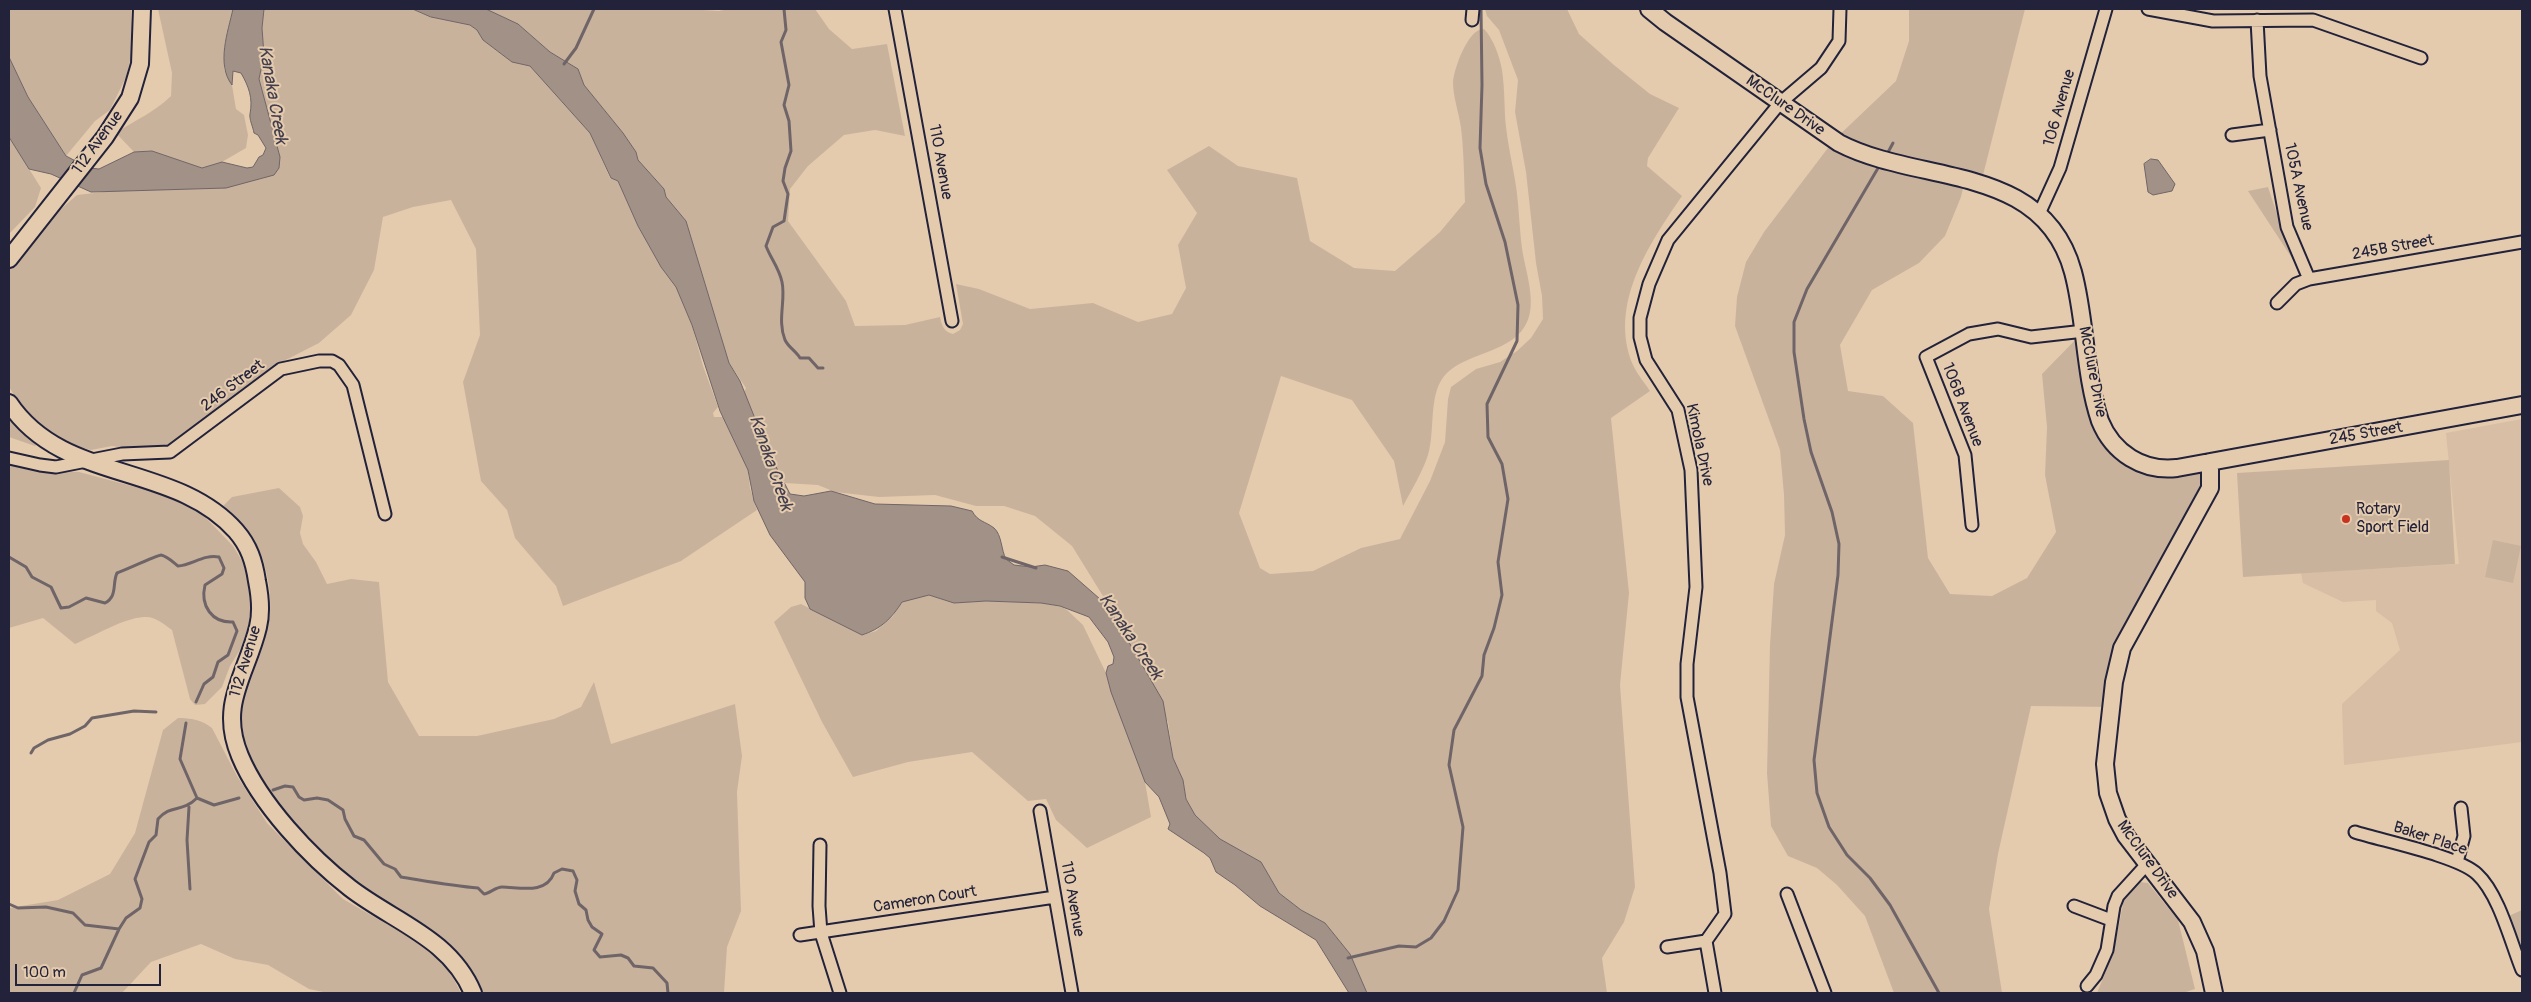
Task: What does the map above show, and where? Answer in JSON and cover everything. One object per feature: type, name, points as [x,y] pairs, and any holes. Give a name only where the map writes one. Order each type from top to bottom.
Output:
[{"type":"street","name":"112 Avenue","points":[[9,259],[118,119],[134,86],[142,44],[142,9]]},
{"type":"street","name":"110 Avenue","points":[[895,9],[952,321]]},
{"type":"street","name":"McClure Drive","points":[[1649,9],[1780,103],[1834,140],[1851,149],[1992,186],[2012,195],[2039,214],[2058,239],[2071,266],[2099,417],[2107,436],[2115,446],[2135,461],[2153,468],[2173,468],[2210,462],[2210,488],[2130,631],[2119,657],[2105,756],[2106,786],[2119,824],[2194,926],[2208,961],[2214,993]]},
{"type":"street","name":"Kimola Drive","points":[[1706,941],[1725,914],[1720,873],[1687,697],[1687,664],[1696,587],[1691,470],[1678,410],[1646,360],[1640,337],[1640,318],[1649,284],[1668,240],[1780,103],[1821,68],[1830,56],[1838,41],[1840,9]]},
{"type":"street","name":"106 Avenue","points":[[2039,214],[2060,168],[2106,9]]},
{"type":"street","points":[[2148,9],[2205,21],[2298,20],[2324,23],[2393,50],[2421,58]]},
{"type":"street","name":"105A Avenue","points":[[2257,20],[2260,76],[2287,226],[2309,279]]},
{"type":"street","name":"105A Avenue","points":[[2232,135],[2270,130]]},
{"type":"street","name":"245B Street","points":[[2277,303],[2296,284],[2309,279],[2522,242]]},
{"type":"street","name":"106B Avenue","points":[[1972,525],[1965,454],[1926,357],[1969,334],[1998,329],[2032,337],[2084,331]]},
{"type":"street","name":"246 Street","points":[[86,461],[122,454],[170,452],[281,369],[318,361],[332,361],[339,365],[353,385],[385,514]]},
{"type":"street","name":"112 Avenue","points":[[9,403],[45,440],[86,461],[188,494],[222,518],[243,540],[253,559],[260,600],[258,626],[238,681],[232,709],[234,738],[247,772],[287,827],[321,862],[350,888],[424,935],[445,951],[463,974],[473,993]]},
{"type":"street","name":"245 Street","points":[[2210,462],[2522,406]]},
{"type":"street","points":[[9,458],[40,466],[56,467],[86,461]]},
{"type":"street","points":[[2457,862],[2464,836],[2462,808]]},
{"type":"street","name":"110 Avenue","points":[[1040,812],[1072,993]]},
{"type":"street","name":"Baker Place","points":[[2355,832],[2457,862],[2472,870],[2485,883],[2502,918],[2522,970]]},
{"type":"street","points":[[820,845],[819,914],[821,933],[840,993]]},
{"type":"street","points":[[2087,986],[2096,975],[2104,956],[2114,906],[2122,888],[2148,863]]},
{"type":"street","points":[[1787,894],[1825,993]]},
{"type":"street","name":"Cameron Court","points":[[800,935],[1055,896]]},
{"type":"street","points":[[2074,906],[2112,920]]},
{"type":"street","points":[[1666,947],[1706,941],[1715,993]]},
{"type":"shaded area","points":[[9,9],[131,9],[132,53],[126,77],[110,110],[95,121],[66,156],[28,97],[9,56]]},
{"type":"shaded area","points":[[158,9],[233,9],[225,47],[224,69],[232,85],[236,109],[244,115],[248,135],[246,148],[222,162],[202,168],[152,151],[134,152],[116,133],[171,96],[172,73]]},
{"type":"shaded area","points":[[264,9],[413,9],[431,17],[470,25],[477,30],[483,40],[512,62],[530,66],[539,75],[590,133],[610,178],[618,181],[638,226],[661,267],[676,287],[692,325],[703,366],[718,407],[713,413],[714,417],[723,417],[726,422],[748,470],[750,488],[757,510],[681,561],[563,606],[556,586],[515,538],[507,510],[481,481],[463,382],[480,335],[476,249],[451,200],[413,207],[383,217],[374,270],[351,315],[319,343],[276,365],[243,389],[174,444],[162,449],[138,450],[112,446],[91,450],[71,445],[40,427],[22,408],[9,387],[9,270],[53,216],[77,195],[129,189],[226,188],[280,157],[259,79],[264,55],[262,28]]},
{"type":"shaded area","points":[[486,9],[686,9],[719,11],[728,9],[815,9],[829,29],[852,49],[887,44],[905,136],[875,130],[844,135],[808,166],[790,189],[788,221],[846,301],[855,326],[905,325],[940,317],[947,332],[953,334],[960,330],[963,324],[956,284],[979,289],[1030,309],[1093,303],[1138,322],[1172,314],[1186,288],[1178,245],[1197,213],[1167,170],[1209,146],[1238,166],[1297,178],[1310,241],[1354,268],[1395,271],[1440,232],[1465,202],[1462,137],[1453,82],[1459,59],[1467,42],[1478,30],[1484,29],[1496,48],[1502,70],[1505,120],[1516,188],[1522,248],[1531,295],[1530,314],[1527,322],[1521,332],[1512,340],[1457,365],[1441,380],[1435,400],[1428,455],[1420,475],[1403,506],[1394,461],[1352,400],[1281,376],[1239,513],[1260,568],[1270,574],[1313,571],[1361,548],[1400,539],[1430,481],[1445,442],[1448,399],[1451,387],[1476,369],[1500,362],[1517,351],[1531,338],[1543,319],[1542,296],[1536,263],[1526,172],[1515,112],[1518,80],[1499,30],[1487,16],[1485,9],[1567,9],[1579,34],[1614,65],[1650,94],[1679,108],[1648,158],[1647,166],[1682,196],[1645,255],[1629,298],[1625,320],[1627,342],[1633,365],[1650,391],[1611,418],[1629,593],[1620,685],[1635,887],[1624,922],[1602,958],[1607,993],[1367,993],[1350,954],[1325,923],[1301,910],[1279,893],[1261,862],[1220,839],[1195,815],[1186,799],[1183,780],[1173,758],[1168,722],[1124,630],[1072,546],[1035,516],[1004,506],[976,506],[935,495],[879,497],[835,492],[818,485],[785,483],[768,451],[744,392],[746,388],[729,363],[686,221],[666,197],[664,189],[638,160],[636,152],[623,133],[584,85],[578,69],[550,52],[518,24]]},
{"type":"shaded area","points":[[1909,9],[2025,9],[1981,183],[1965,180],[1961,197],[1945,236],[1919,263],[1872,290],[1840,345],[1848,391],[1883,396],[1913,423],[1928,558],[1950,594],[1992,596],[2027,578],[2056,532],[2045,475],[2047,427],[2042,374],[2084,331],[2097,408],[2132,459],[2210,462],[2212,483],[2134,623],[2111,707],[2031,706],[1998,854],[1989,909],[2002,993],[1894,993],[1865,916],[1837,885],[1817,868],[1788,856],[1771,826],[1767,773],[1770,645],[1774,584],[1785,535],[1784,495],[1780,450],[1735,326],[1737,297],[1746,262],[1764,232],[1834,140],[1896,81],[1909,41]]},
{"type":"shaded area","points":[[9,137],[41,188],[35,207],[9,234]]},
{"type":"shaded area","points":[[2268,187],[2282,229],[2301,272],[2248,191]]},
{"type":"shaded area","points":[[9,416],[36,445],[35,446],[9,437]]},
{"type":"shaded area","points":[[2522,419],[2522,742],[2344,765],[2342,704],[2400,650],[2392,623],[2376,611],[2376,600],[2343,602],[2303,583],[2301,573],[2459,564],[2446,433]]},
{"type":"shaded area","name":"Rotary Sport Field","points":[[2449,460],[2455,564],[2243,577],[2237,473]]},
{"type":"shaded area","points":[[9,465],[35,470],[79,472],[177,498],[207,519],[233,546],[244,564],[249,580],[251,600],[249,627],[243,645],[230,666],[222,687],[205,704],[195,705],[190,699],[172,630],[156,619],[148,617],[136,618],[75,644],[43,618],[9,628]]},
{"type":"shaded area","points":[[279,488],[300,507],[303,516],[300,533],[303,544],[316,562],[327,584],[351,579],[379,582],[388,682],[419,736],[477,736],[554,719],[581,707],[594,682],[611,744],[735,704],[742,756],[737,792],[741,911],[727,947],[724,993],[482,993],[472,973],[460,956],[444,941],[354,881],[326,857],[296,826],[259,776],[243,740],[242,705],[269,620],[270,592],[261,554],[257,546],[245,531],[221,508],[232,497]]},
{"type":"shaded area","points":[[2493,540],[2521,546],[2513,583],[2485,577]]},
{"type":"shaded area","points":[[929,595],[954,603],[986,601],[1041,603],[1060,606],[1083,625],[1106,673],[1145,782],[1151,817],[1087,848],[1056,820],[1046,799],[1028,801],[972,752],[908,762],[853,777],[822,722],[774,622],[791,607],[801,604],[863,635],[876,631],[893,616],[902,602],[917,596]]},
{"type":"shaded area","points":[[178,718],[196,720],[212,728],[237,776],[267,823],[343,899],[416,941],[434,956],[451,974],[461,993],[328,993],[309,989],[268,965],[235,959],[201,944],[151,962],[122,993],[9,993],[9,908],[58,900],[110,874],[135,833],[163,730]]},
{"type":"shaded area","points":[[2139,882],[2148,883],[2178,920],[2195,989],[2183,993],[2097,993],[2113,954],[2124,899]]},
{"type":"shaded area","points":[[2522,910],[2522,970],[2502,919]]},
{"type":"water","points":[[233,9],[264,9],[262,28],[264,55],[259,79],[280,157],[279,168],[274,175],[226,188],[91,192],[51,174],[29,169],[9,137],[9,57],[28,97],[66,156],[89,168],[99,169],[134,152],[152,151],[202,168],[222,162],[247,168],[253,167],[266,148],[258,135],[254,133],[250,116],[251,98],[244,78],[241,73],[233,71],[232,85],[227,77],[225,68],[226,38]]},
{"type":"water","points":[[413,9],[486,9],[518,24],[550,52],[578,69],[584,85],[623,133],[636,152],[638,160],[664,189],[666,197],[686,221],[729,363],[740,381],[768,451],[790,494],[804,496],[831,491],[875,504],[951,506],[972,511],[979,519],[997,531],[1006,559],[1014,565],[1031,567],[1045,565],[1068,571],[1108,606],[1163,701],[1173,758],[1183,780],[1186,799],[1195,815],[1220,839],[1261,862],[1279,893],[1301,910],[1325,923],[1350,954],[1367,993],[1349,993],[1316,940],[1260,906],[1216,872],[1210,858],[1168,829],[1170,824],[1159,797],[1145,782],[1111,692],[1106,673],[1108,666],[1113,664],[1114,657],[1108,642],[1089,617],[1060,606],[1041,603],[986,601],[954,603],[929,595],[902,602],[885,622],[875,630],[862,635],[810,609],[805,598],[805,582],[770,535],[754,501],[748,470],[720,411],[692,325],[676,287],[661,267],[638,226],[618,181],[611,178],[590,133],[530,66],[512,62],[483,40],[477,30],[470,25],[431,17]]},
{"type":"water","points":[[2151,159],[2158,160],[2175,184],[2172,191],[2153,195],[2148,192],[2144,164]]},
{"type":"waterway","points":[[564,64],[576,48],[594,9]]},
{"type":"waterway","points":[[784,9],[786,30],[781,42],[789,85],[784,105],[789,121],[791,151],[783,181],[788,194],[784,221],[773,227],[766,246],[782,282],[782,325],[785,340],[800,358],[809,358],[818,368],[823,368]]},
{"type":"waterway","points":[[1348,958],[1399,946],[1416,947],[1431,938],[1444,921],[1458,890],[1463,827],[1449,765],[1454,730],[1482,676],[1484,655],[1494,628],[1502,595],[1498,562],[1508,499],[1502,464],[1488,437],[1487,404],[1517,341],[1518,305],[1505,242],[1486,184],[1480,148],[1482,85],[1481,9]]},
{"type":"waterway","points":[[1886,156],[1893,143]]},
{"type":"waterway","points":[[1881,163],[1807,289],[1794,322],[1794,352],[1804,419],[1811,452],[1832,512],[1839,544],[1838,575],[1814,760],[1817,793],[1829,827],[1847,855],[1870,878],[1890,905],[1939,993]]},
{"type":"waterway","points":[[9,557],[26,567],[32,577],[51,587],[61,608],[69,607],[86,598],[105,603],[112,597],[117,573],[161,555],[170,559],[178,566],[203,558],[219,557],[224,568],[222,574],[205,585],[204,600],[209,612],[219,620],[233,622],[237,631],[228,655],[218,662],[213,677],[204,684],[196,702]]},
{"type":"waterway","name":"Kanaka Creek","points":[[1002,557],[1036,568]]},
{"type":"waterway","points":[[31,753],[34,748],[48,740],[70,734],[85,726],[92,718],[134,711],[156,712]]},
{"type":"waterway","points":[[186,723],[180,759],[197,798],[214,805],[239,798]]},
{"type":"waterway","points":[[273,790],[285,786],[293,787],[299,797],[304,800],[317,798],[328,800],[343,810],[345,819],[354,836],[364,840],[384,864],[395,869],[401,877],[478,888],[484,894],[500,887],[539,887],[550,880],[554,873],[562,869],[573,871],[577,880],[575,891],[579,904],[586,910],[592,927],[602,934],[594,950],[600,957],[621,955],[628,958],[634,966],[653,968],[667,983],[668,993]]},
{"type":"waterway","points":[[74,993],[82,975],[101,968],[126,918],[140,908],[142,899],[135,879],[149,842],[156,835],[158,819],[163,814],[186,806],[197,798]]},
{"type":"waterway","points":[[189,807],[187,840],[190,889]]},
{"type":"waterway","points":[[9,904],[18,908],[46,907],[73,913],[85,925],[119,929]]},
{"type":"place","name":"Rotary Sport Field","points":[[2346,519]]}]
